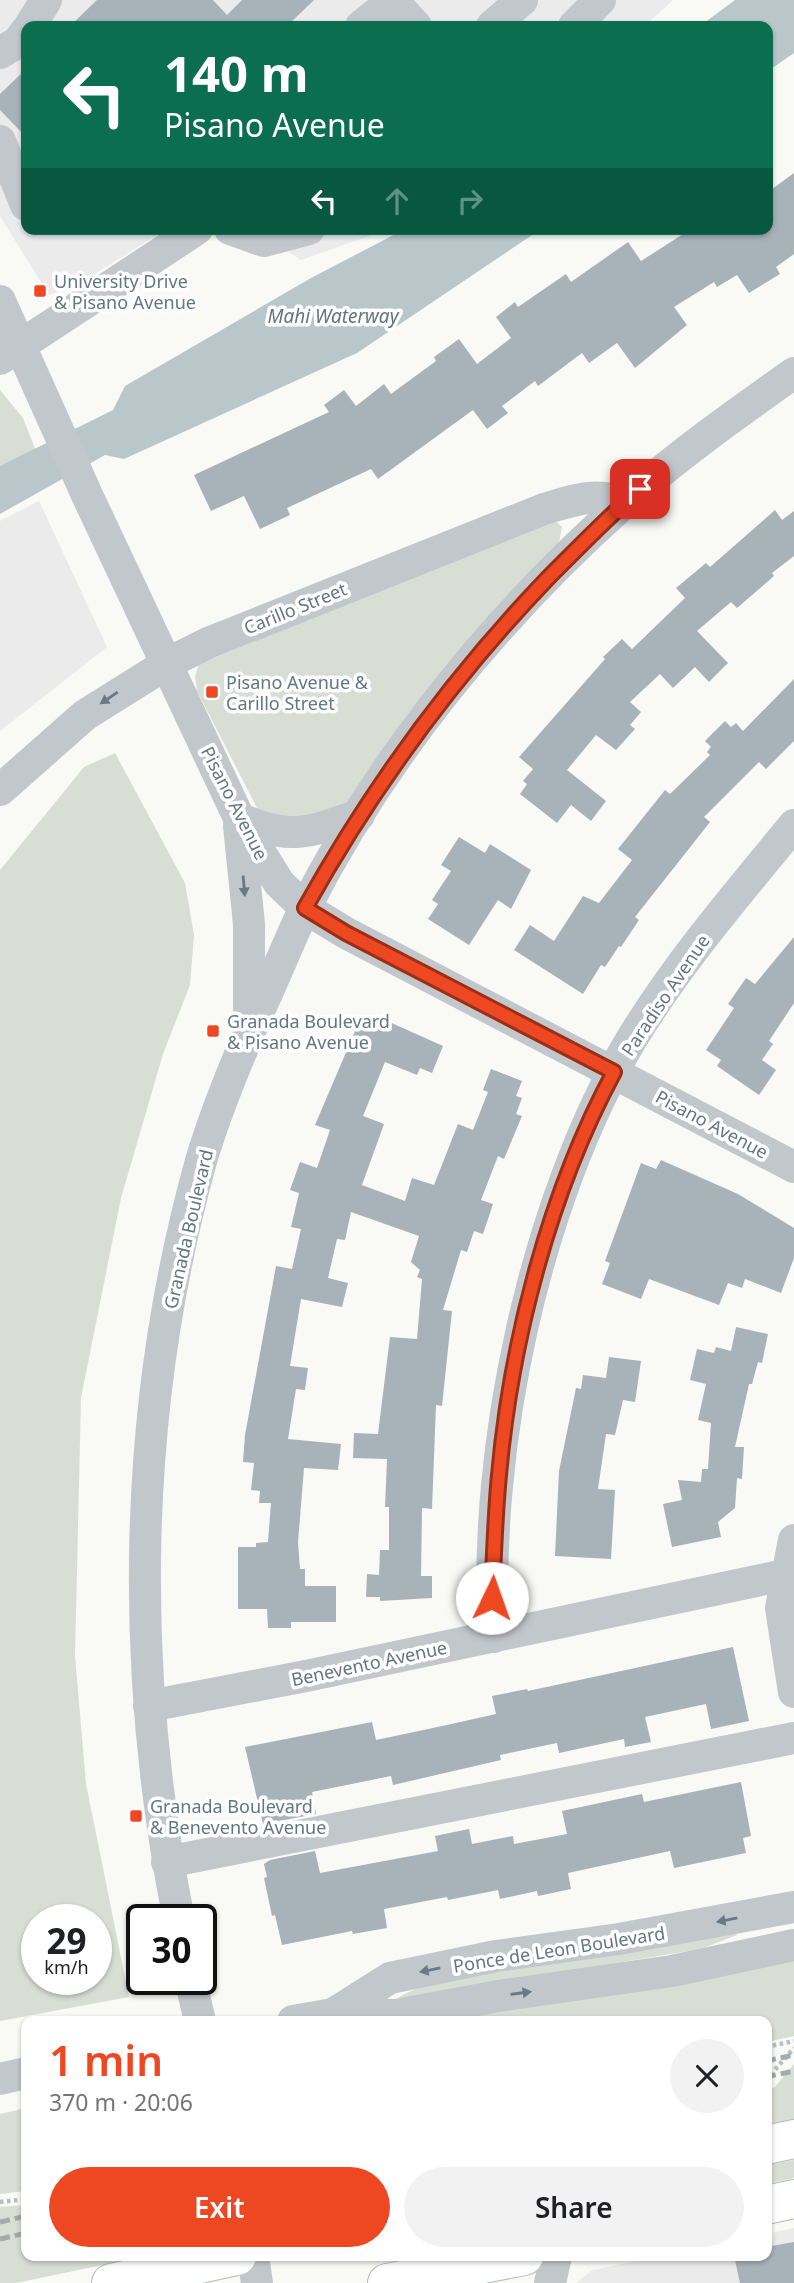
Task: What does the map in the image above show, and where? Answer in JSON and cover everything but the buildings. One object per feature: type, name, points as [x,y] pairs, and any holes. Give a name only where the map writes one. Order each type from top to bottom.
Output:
[{"type":"highway","points":[[772,2144],[794,2139]]},
{"type":"highway","points":[[772,2204],[794,2199]]},
{"type":"highway","points":[[111,2283],[214,2261]]},
{"type":"highway","points":[[387,2283],[483,2274],[513,2261]]},
{"type":"street","points":[[33,21],[46,0]]},
{"type":"street","points":[[498,21],[522,0]]},
{"type":"street","points":[[579,21],[600,0]]},
{"type":"street","points":[[367,21],[393,1],[411,21]]},
{"type":"street","points":[[0,53],[21,38]]},
{"type":"street","points":[[0,141],[21,193]]},
{"type":"street","points":[[10,353],[188,235]]},
{"type":"street","points":[[247,235],[264,241],[286,235]]},
{"type":"street","name":"Pisano Avenue","points":[[0,301],[10,353],[58,432],[239,818],[279,883],[305,908],[346,933],[794,1167]]},
{"type":"street","name":"Granada Boulevard","points":[[175,1904],[167,1863],[149,1706],[144,1548],[155,1398],[167,1318],[202,1157],[247,1036],[305,908],[359,816],[418,729],[482,649],[624,503],[691,448],[794,373]]},
{"type":"street","name":"Carillo Street","points":[[0,790],[85,715],[168,663],[208,643],[544,509],[608,496],[624,503]]},
{"type":"street","points":[[247,1036],[251,982],[239,818],[281,834],[323,828],[359,816]]},
{"type":"street","name":"Paradiso Avenue","points":[[494,1637],[492,1598],[499,1473],[524,1327],[542,1251],[566,1177],[614,1072],[650,1010],[687,958],[794,825]]},
{"type":"street","points":[[794,1540],[781,1622],[794,1692]]},
{"type":"street","name":"Benevento Avenue","points":[[149,1706],[494,1637],[790,1573]]},
{"type":"street","points":[[167,1863],[794,1738]]},
{"type":"street","name":"Ponce de Leon Boulevard","points":[[333,2014],[390,1978],[496,1956],[620,1939],[794,1907]]},
{"type":"street","name":"Ponce de Leon Boulevard","points":[[322,2016],[396,2015],[498,1996],[672,1971],[794,1945]]},
{"type":"street","points":[[194,1995],[199,2016]]},
{"type":"street","points":[[0,2079],[21,2074]]},
{"type":"street","points":[[254,2261],[257,2283]]},
{"type":"street","points":[[550,2283],[555,2261]]},
{"type":"path","points":[[772,2046],[794,2041]]},
{"type":"path","points":[[772,2073],[794,2048]]},
{"type":"path","points":[[0,2202],[21,2200]]},
{"type":"shaded area","points":[[0,0],[673,0],[650,21],[21,21],[21,235],[157,235],[75,286],[49,295],[0,216]]},
{"type":"shaded area","points":[[264,235],[372,235],[301,260]]},
{"type":"shaded area","points":[[0,390],[23,418],[36,451],[0,466]]},
{"type":"shaded area","points":[[39,501],[107,647],[0,731],[0,521]]},
{"type":"shaded area","points":[[554,520],[562,527],[559,543],[347,805],[290,819],[278,818],[257,808],[197,691],[195,676],[199,664]]},
{"type":"shaded area","points":[[115,753],[185,883],[194,935],[190,985],[163,1054],[121,1198],[81,1398],[75,1656],[86,1784],[110,1904],[21,1904],[21,1995],[112,1995],[112,1913],[126,1982],[126,1995],[129,1997],[0,2021],[0,870],[84,767]]},
{"type":"shaded area","points":[[736,1932],[737,1935],[701,1949],[397,1999],[413,1990],[468,1975],[635,1952]]},
{"type":"shaded area","points":[[794,1959],[794,2036],[772,2041],[772,2016],[472,2016]]},
{"type":"shaded area","points":[[794,2064],[794,2121],[772,2126],[772,2088]]},
{"type":"shaded area","points":[[21,2109],[21,2192],[0,2194],[0,2114]]},
{"type":"shaded area","points":[[794,2160],[794,2178],[772,2183],[772,2164]]},
{"type":"shaded area","points":[[21,2205],[21,2261],[122,2261],[16,2283],[0,2283],[0,2207]]},
{"type":"shaded area","points":[[794,2228],[794,2283],[576,2283],[592,2270],[636,2261],[772,2261],[772,2233]]},
{"type":"water","points":[[735,0],[794,0],[794,53],[773,68],[773,21],[707,21]]},
{"type":"water","name":"Mahi Waterway","points":[[393,235],[532,235],[357,353],[124,459],[105,455],[0,514],[0,466],[113,410],[125,386],[311,278]]},
{"type":"railway","points":[[772,2060],[794,2055]]},
{"type":"railway","points":[[772,2076],[794,2071]]},
{"type":"railway","points":[[0,2222],[21,2217]]},
{"type":"railway","points":[[0,2239],[21,2234]]},
{"type":"place","name":"University Drive & Pisano Avenue","points":[[40,291]]},
{"type":"place","name":"Pisano Avenue & Carillo Street","points":[[212,692]]},
{"type":"place","name":"Granada Boulevard & Pisano Avenue","points":[[213,1031]]},
{"type":"place","name":"Granada Boulevard & Benevento Avenue","points":[[136,1816]]},
{"type":"route","points":[[492,1598],[499,1473],[533,1286],[566,1177],[597,1103],[614,1072],[346,933],[305,908],[359,816],[449,688],[523,605],[640,489]]}]
